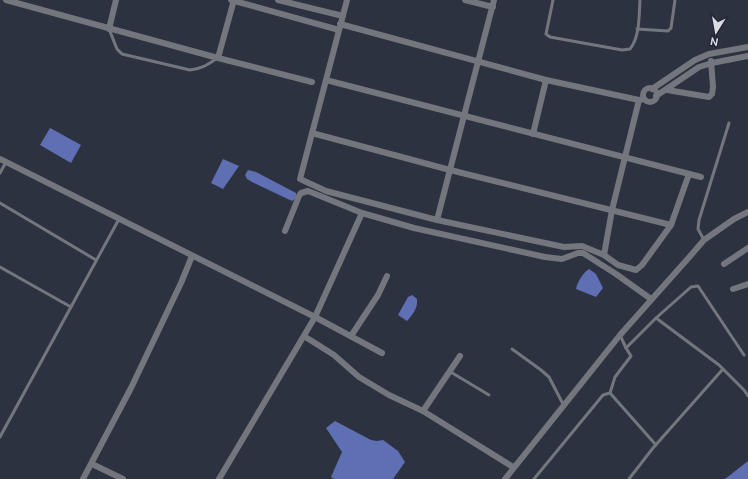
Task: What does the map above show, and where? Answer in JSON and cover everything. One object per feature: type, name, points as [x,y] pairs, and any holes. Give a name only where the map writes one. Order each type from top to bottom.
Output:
[{"type":"street","points":[[6,0],[109,29],[312,82]]},
{"type":"street","points":[[109,29],[116,0]]},
{"type":"street","points":[[218,58],[233,0],[546,80],[648,102],[655,100],[656,96],[699,67],[748,56]]},
{"type":"street","points":[[278,0],[342,16]]},
{"type":"street","points":[[347,0],[300,179],[326,191],[437,220],[564,247],[582,246],[604,255],[618,265],[636,270],[642,265],[671,225],[689,174]]},
{"type":"street","points":[[465,0],[493,7]]},
{"type":"street","points":[[437,220],[494,0]]},
{"type":"street","points":[[604,255],[612,210],[645,90],[652,89],[695,60],[709,54],[748,47]]},
{"type":"street","points":[[667,90],[708,97],[712,94],[712,63],[709,54]]},
{"type":"street","points":[[326,80],[532,134],[701,176]]},
{"type":"street","points":[[532,134],[546,80]]},
{"type":"street","points":[[652,89],[654,90],[656,96]]},
{"type":"street","points":[[312,133],[450,170],[671,225]]},
{"type":"street","points":[[0,159],[315,317],[382,353]]},
{"type":"street","points":[[285,231],[299,196],[305,191],[308,191],[362,213],[414,228],[545,257],[562,258],[583,253],[651,299]]},
{"type":"street","points":[[505,479],[563,404],[620,335],[704,240],[734,219],[748,212]]},
{"type":"street","points":[[219,479],[315,317],[362,213]]},
{"type":"street","points":[[724,264],[748,248]]},
{"type":"street","points":[[83,479],[141,367],[181,283],[192,256]]},
{"type":"street","points":[[351,336],[378,295],[387,276]]},
{"type":"street","points":[[733,290],[748,284]]},
{"type":"street","points":[[304,337],[334,355],[359,377],[389,395],[423,412],[513,467]]},
{"type":"street","points":[[423,412],[460,356]]},
{"type":"street","points":[[92,464],[123,479]]},
{"type":"lane","points":[[553,0],[546,34],[550,37],[622,50],[630,49],[633,45],[637,29],[640,0]]},
{"type":"lane","points":[[637,29],[668,31],[671,28],[675,0]]},
{"type":"lane","points":[[109,29],[117,49],[122,54],[190,70],[198,70],[205,67],[218,58]]},
{"type":"lane","points":[[704,240],[698,229],[699,220],[729,123]]},
{"type":"lane","points":[[0,173],[6,162]]},
{"type":"lane","points":[[0,203],[96,260]]},
{"type":"lane","points":[[0,437],[119,219]]},
{"type":"lane","points":[[0,267],[71,307]]},
{"type":"lane","points":[[626,348],[690,287],[698,286],[744,355]]},
{"type":"lane","points":[[656,318],[719,365],[748,396]]},
{"type":"lane","points":[[610,393],[615,377],[631,356],[620,335]]},
{"type":"lane","points":[[512,349],[549,377],[563,404]]},
{"type":"lane","points":[[629,479],[656,445],[723,369]]},
{"type":"lane","points":[[450,371],[489,395]]},
{"type":"lane","points":[[610,393],[656,445]]},
{"type":"lane","points":[[534,479],[603,395],[610,393]]},
{"type":"water","points":[[50,128],[81,145],[71,163],[40,145]]},
{"type":"water","points":[[223,159],[239,166],[223,189],[211,183]]},
{"type":"water","points":[[248,170],[256,172],[296,193],[296,198],[292,201],[252,182],[247,179],[245,175]]},
{"type":"water","points":[[589,269],[596,274],[603,288],[596,297],[576,289],[581,278]]},
{"type":"water","points":[[412,295],[417,299],[417,305],[407,321],[398,315],[408,297]]},
{"type":"water","points":[[335,421],[371,440],[383,440],[398,451],[405,462],[393,479],[334,479],[331,477],[342,452],[326,428]]},
{"type":"water","points":[[748,461],[748,479],[725,479]]}]
